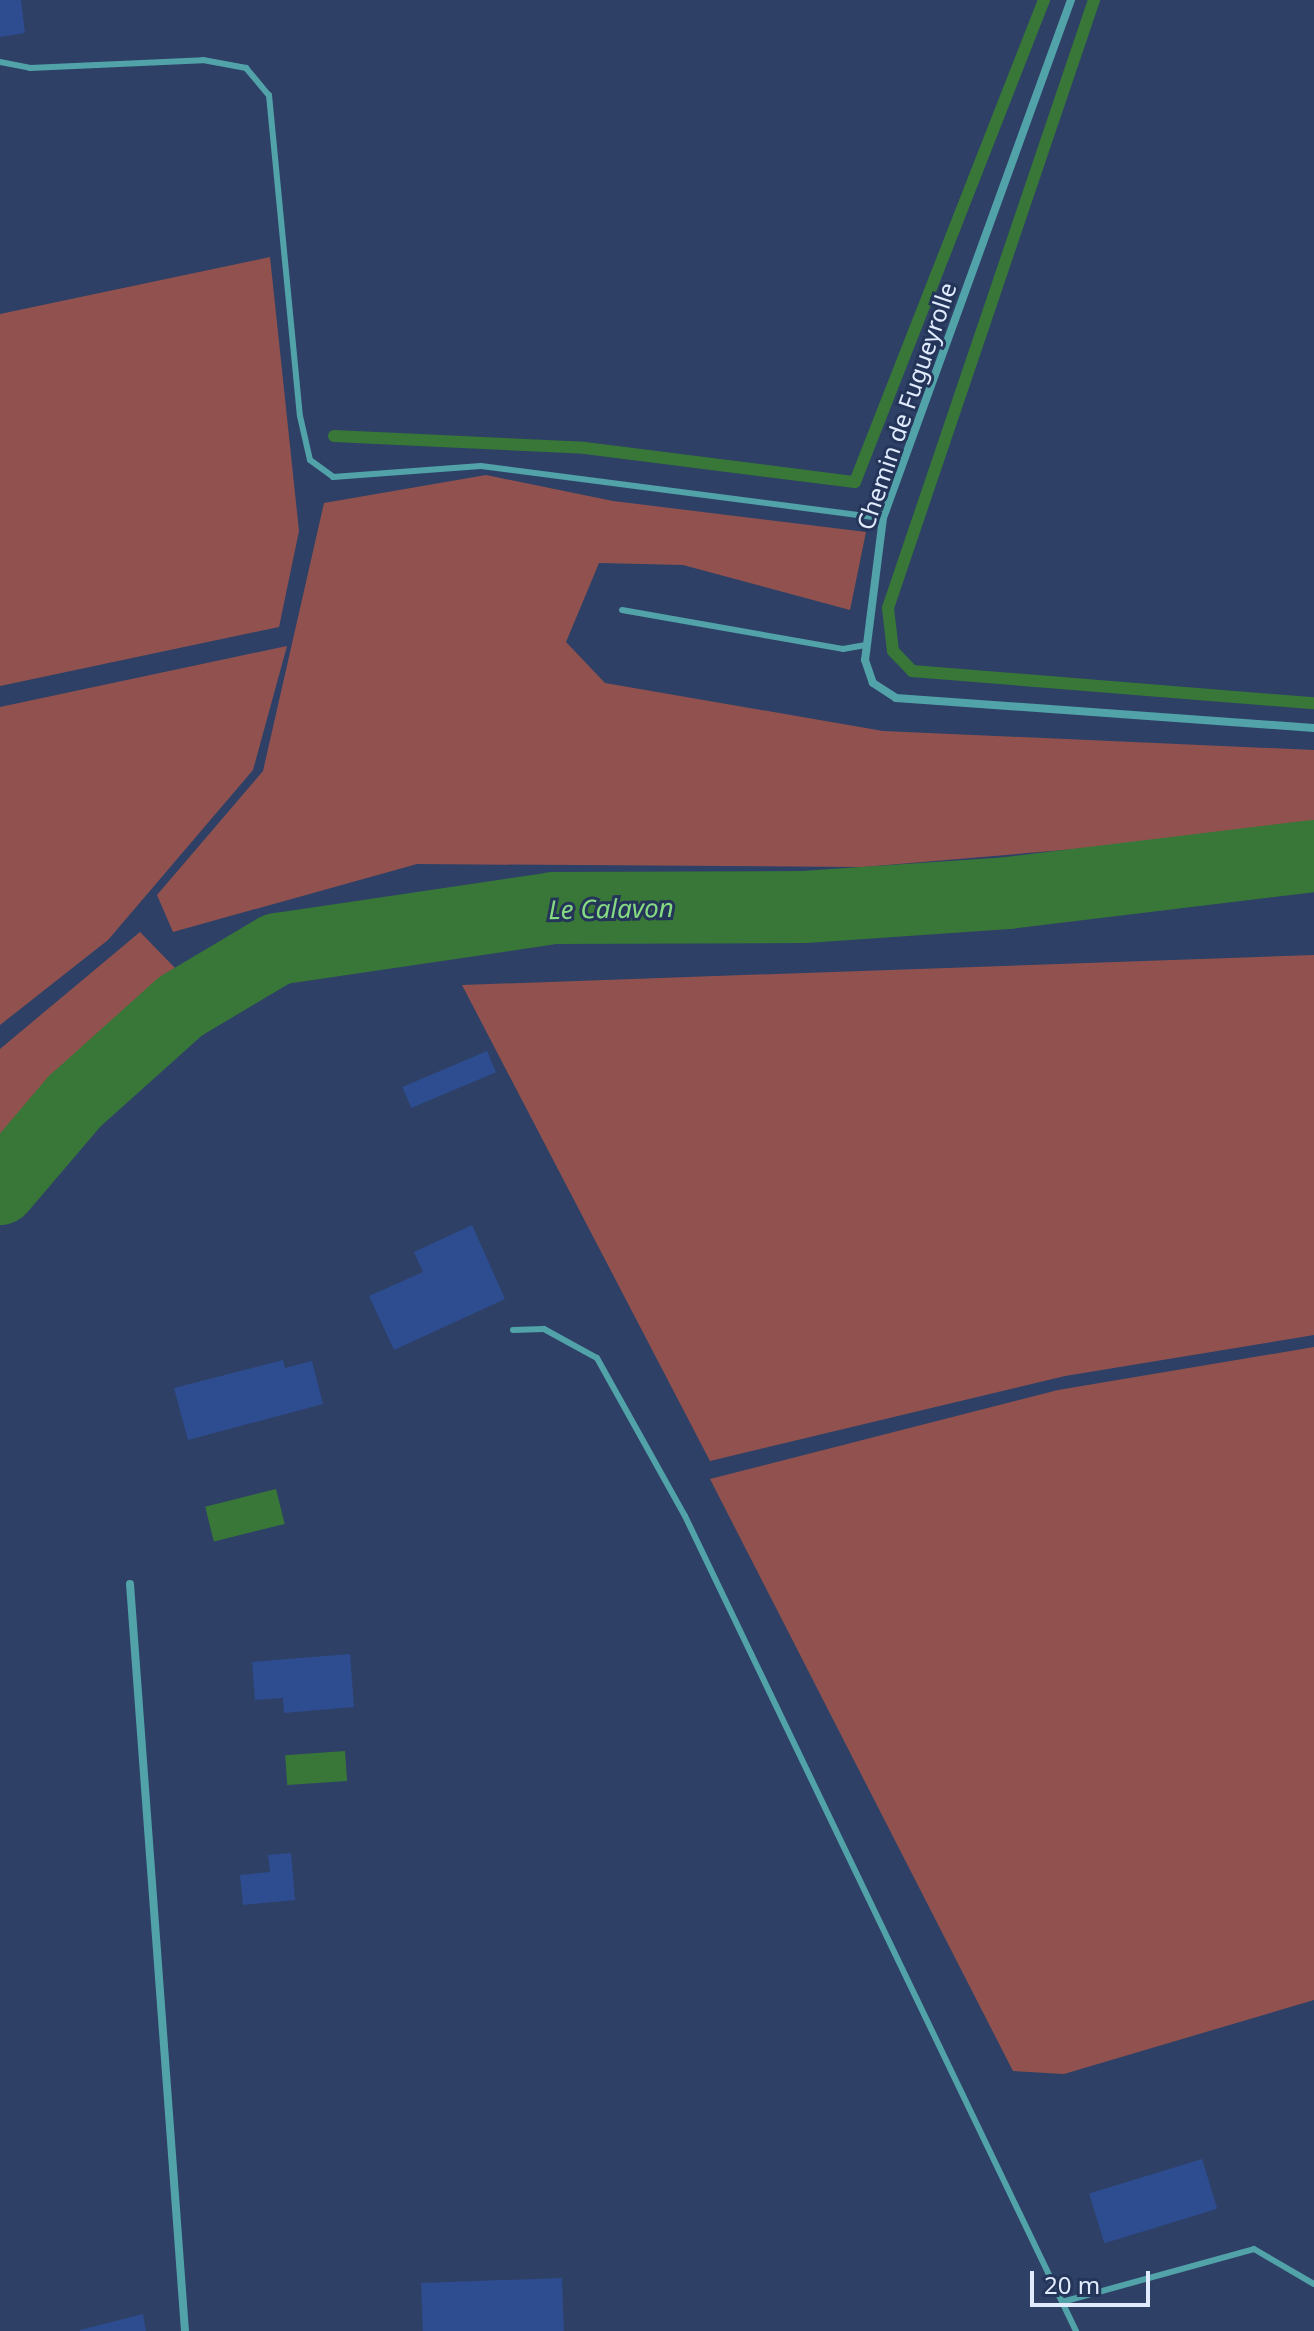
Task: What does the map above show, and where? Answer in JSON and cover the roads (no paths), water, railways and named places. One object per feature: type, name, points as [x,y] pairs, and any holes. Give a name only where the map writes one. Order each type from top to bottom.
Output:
[{"type":"street","name":"Chemin de Fugueyrolle","points":[[1071,0],[883,518],[866,645],[873,683],[896,698],[1314,728]]},
{"type":"street","points":[[130,1584],[185,2331]]},
{"type":"lane","points":[[0,62],[30,68],[203,60],[246,68],[269,95],[300,416],[310,460],[333,477],[481,466],[883,518]]},
{"type":"lane","points":[[622,610],[843,649],[866,645]]},
{"type":"lane","points":[[513,1330],[544,1329],[597,1358],[685,1516],[1076,2330]]},
{"type":"lane","points":[[1062,2302],[1254,2249],[1314,2284]]},
{"type":"waterway","points":[[334,436],[585,448],[855,482],[1044,0]]},
{"type":"waterway","points":[[1094,0],[888,608],[893,651],[912,671],[1314,703]]},
{"type":"waterway","name":"Le Calavon","points":[[0,1189],[75,1101],[181,1006],[277,949],[553,908],[804,907],[1008,893],[1314,856]]}]
